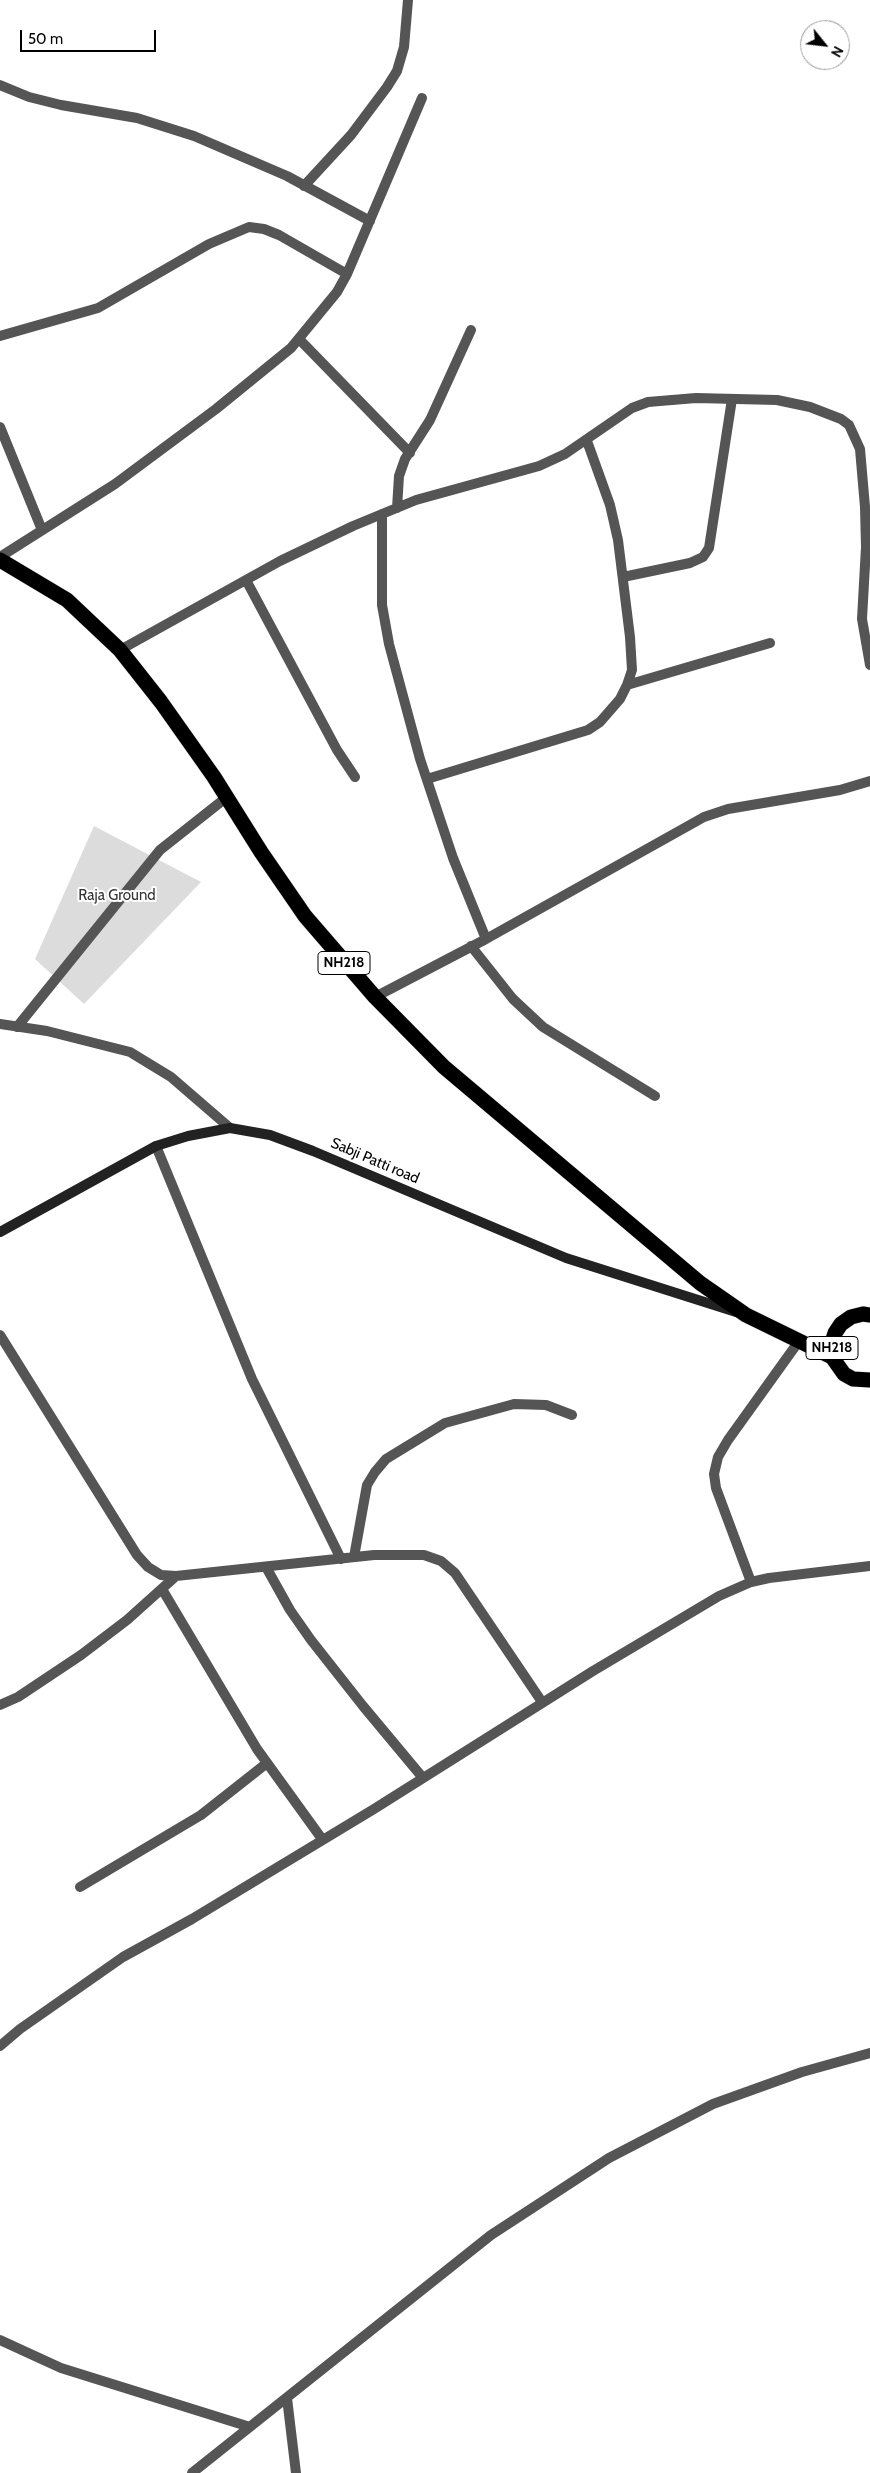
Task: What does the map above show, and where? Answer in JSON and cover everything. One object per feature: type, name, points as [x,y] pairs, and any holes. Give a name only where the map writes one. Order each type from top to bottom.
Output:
[{"type":"highway","name":"NH218","points":[[0,558],[67,600],[120,650],[161,702],[305,916],[375,997],[431,1054],[492,1110],[668,1258],[746,1315],[832,1357],[844,1374],[853,1379],[870,1380]]},
{"type":"highway","name":"NH218","points":[[832,1357],[831,1345],[834,1333],[841,1324],[851,1317],[863,1314],[870,1315]]},
{"type":"main road","name":"Sabji Patti road","points":[[0,1232],[156,1146],[188,1136],[230,1128],[270,1135],[313,1151],[566,1258],[746,1315]]},
{"type":"street","points":[[304,186],[350,135],[392,79],[404,47],[408,0]]},
{"type":"street","points":[[0,85],[29,97],[137,118],[194,136],[304,186],[370,221]]},
{"type":"street","points":[[0,558],[115,484],[216,409],[299,339],[337,292],[347,274],[422,98]]},
{"type":"street","points":[[0,336],[98,308],[209,244],[249,228],[264,229],[280,235],[347,274]]},
{"type":"street","points":[[397,508],[399,476],[410,453],[430,420],[471,330]]},
{"type":"street","points":[[299,339],[410,453]]},
{"type":"street","points":[[120,650],[246,580],[382,514],[416,500],[539,466],[565,454],[586,441],[632,408],[648,402],[696,398],[777,400],[810,407],[841,419],[849,425],[857,438],[860,449],[866,546],[862,619],[870,660]]},
{"type":"street","points":[[623,577],[690,563],[704,557],[709,548],[732,399]]},
{"type":"street","points":[[0,427],[42,530]]},
{"type":"street","points":[[427,779],[588,730],[610,710],[627,685],[632,670],[623,577],[610,504],[586,441]]},
{"type":"street","points":[[382,514],[382,606],[389,644],[427,779],[453,858],[486,939]]},
{"type":"street","points":[[246,580],[337,750],[355,777]]},
{"type":"street","points":[[627,685],[770,643]]},
{"type":"street","points":[[375,997],[486,939],[704,817],[728,809],[840,790],[870,781]]},
{"type":"street","points":[[17,1027],[160,850],[227,798]]},
{"type":"street","points":[[471,946],[513,999],[538,1023],[655,1096]]},
{"type":"street","points":[[0,1024],[47,1031],[130,1052],[171,1077],[230,1128]]},
{"type":"street","points":[[156,1146],[252,1378],[341,1559]]},
{"type":"street","points":[[0,1334],[137,1555],[148,1567],[160,1575],[176,1576],[354,1557],[424,1555],[441,1561],[455,1573],[542,1702]]},
{"type":"street","points":[[751,1582],[716,1488],[714,1474],[718,1457],[728,1440],[799,1341]]},
{"type":"street","points":[[354,1557],[367,1485],[386,1460],[445,1423],[514,1404],[546,1406],[572,1415]]},
{"type":"street","points":[[0,2046],[20,2029],[123,1957],[192,1919],[423,1778],[542,1702],[719,1596],[751,1582],[769,1578],[870,1566]]},
{"type":"street","points":[[266,1567],[290,1610],[311,1640],[362,1706],[423,1778]]},
{"type":"street","points":[[0,1705],[18,1697],[81,1655],[127,1620],[176,1576]]},
{"type":"street","points":[[162,1589],[268,1763],[322,1839]]},
{"type":"street","points":[[80,1886],[201,1815],[268,1763]]},
{"type":"street","points":[[192,2473],[491,2235],[609,2158],[713,2104],[802,2072],[870,2052]]},
{"type":"street","points":[[0,2340],[61,2368],[250,2427]]},
{"type":"street","points":[[287,2398],[296,2473]]},
{"type":"green space","name":"Raja Ground","points":[[94,826],[201,882],[84,1004],[35,959]]}]
